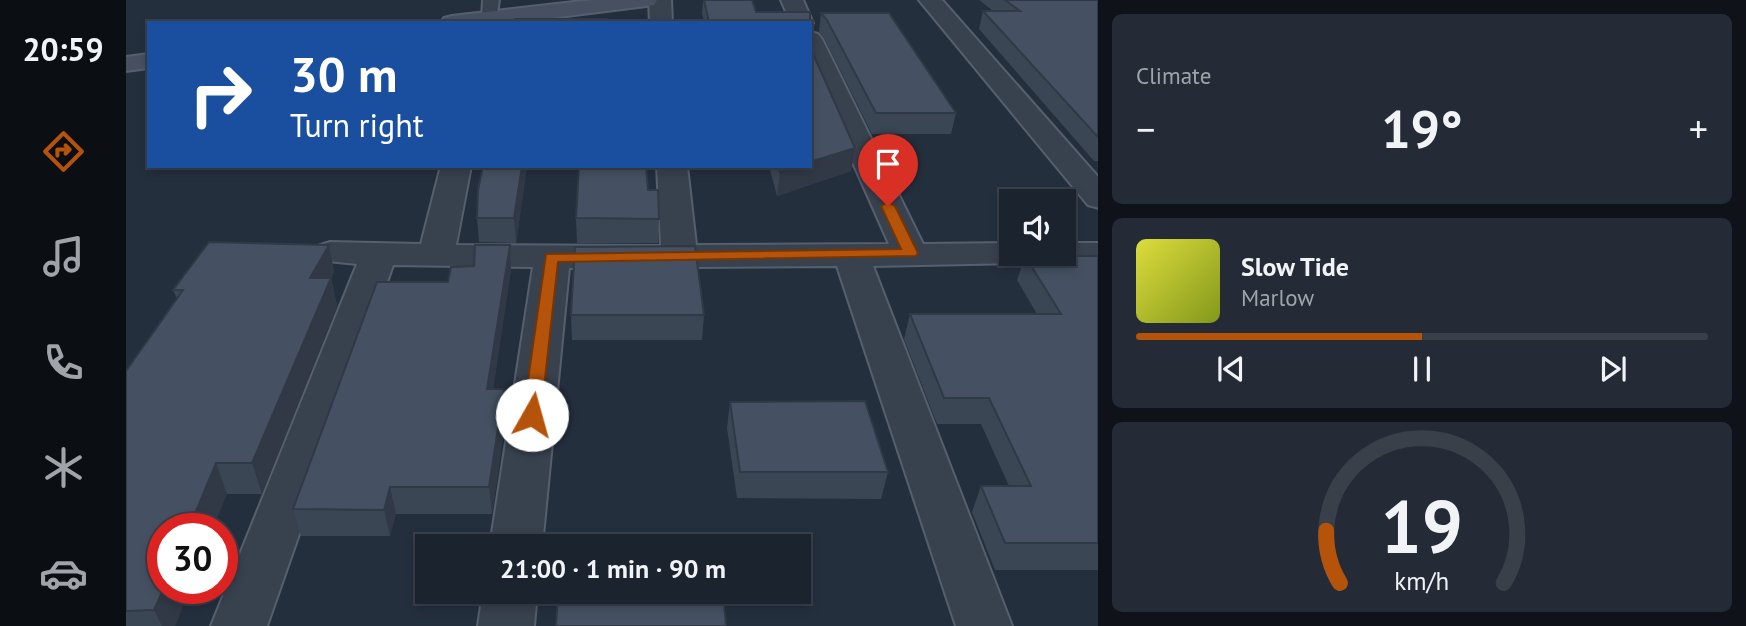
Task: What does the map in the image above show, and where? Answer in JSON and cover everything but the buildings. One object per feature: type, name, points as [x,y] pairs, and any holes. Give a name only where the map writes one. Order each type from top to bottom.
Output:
[{"type":"street","points":[[460,21],[490,14],[646,0]]},
{"type":"street","points":[[660,0],[662,21]]},
{"type":"street","points":[[792,0],[802,21]]},
{"type":"street","points":[[930,0],[1098,198]]},
{"type":"street","points":[[812,43],[910,253]]},
{"type":"street","points":[[126,64],[147,61]]},
{"type":"street","points":[[436,254],[456,168]]},
{"type":"street","points":[[672,168],[679,255]]},
{"type":"street","points":[[330,253],[552,257],[999,254]]},
{"type":"street","points":[[239,626],[379,254]]},
{"type":"street","points":[[1076,254],[1098,254]]},
{"type":"street","points":[[851,255],[984,626]]},
{"type":"street","points":[[517,534],[552,257]]},
{"type":"street","points":[[506,626],[509,604]]},
{"type":"route","points":[[532,415],[552,257],[910,253],[888,206]]}]
